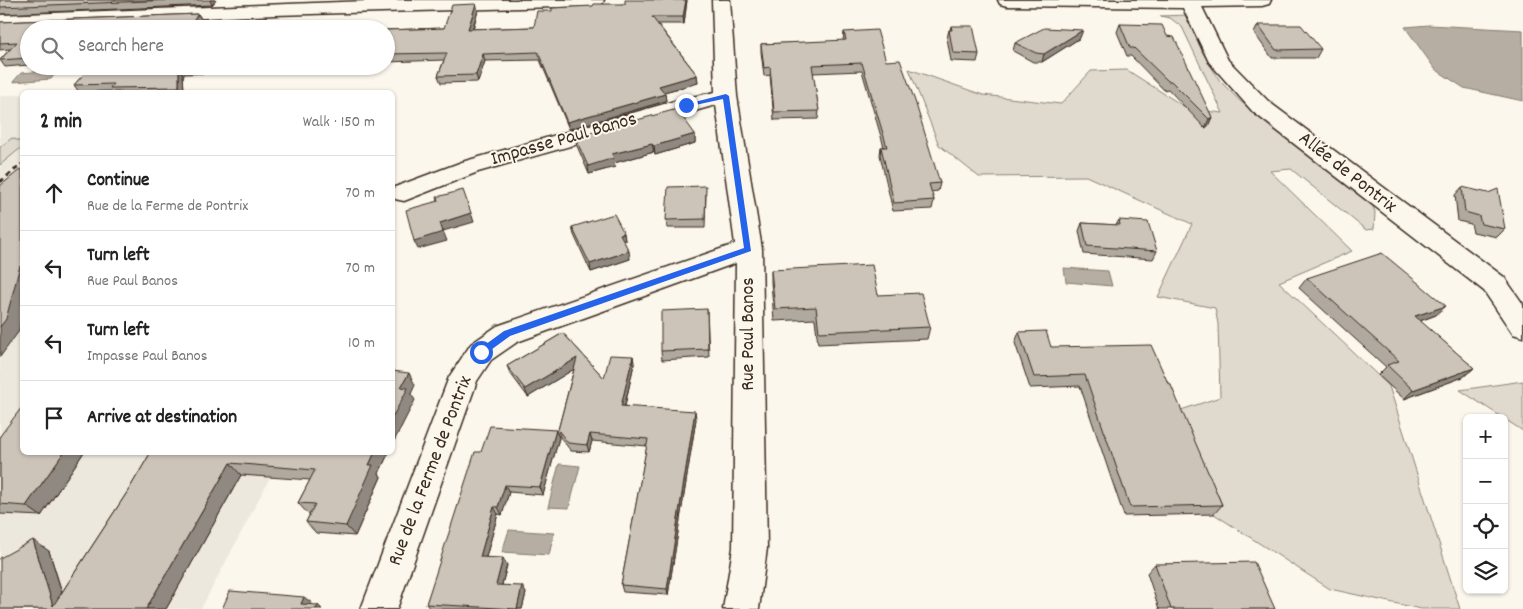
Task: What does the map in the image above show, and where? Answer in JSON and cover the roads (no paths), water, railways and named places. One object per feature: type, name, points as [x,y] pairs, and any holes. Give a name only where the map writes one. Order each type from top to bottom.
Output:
[{"type":"street","points":[[33,20],[278,5],[595,0]]},
{"type":"street","name":"Rue Paul Banos","points":[[721,0],[726,96],[748,249],[750,548],[742,609]]},
{"type":"street","points":[[1007,0],[1190,2],[1262,0]]},
{"type":"street","name":"Allée de Pontrix","points":[[1190,2],[1219,62],[1261,107],[1494,284],[1523,326]]},
{"type":"street","points":[[0,22],[20,21]]},
{"type":"street","name":"Impasse Paul Banos","points":[[404,193],[470,167],[686,105],[726,96]]},
{"type":"street","name":"Rue de la Ferme de Pontrix","points":[[379,609],[464,377],[481,352],[507,334],[748,249]]}]
